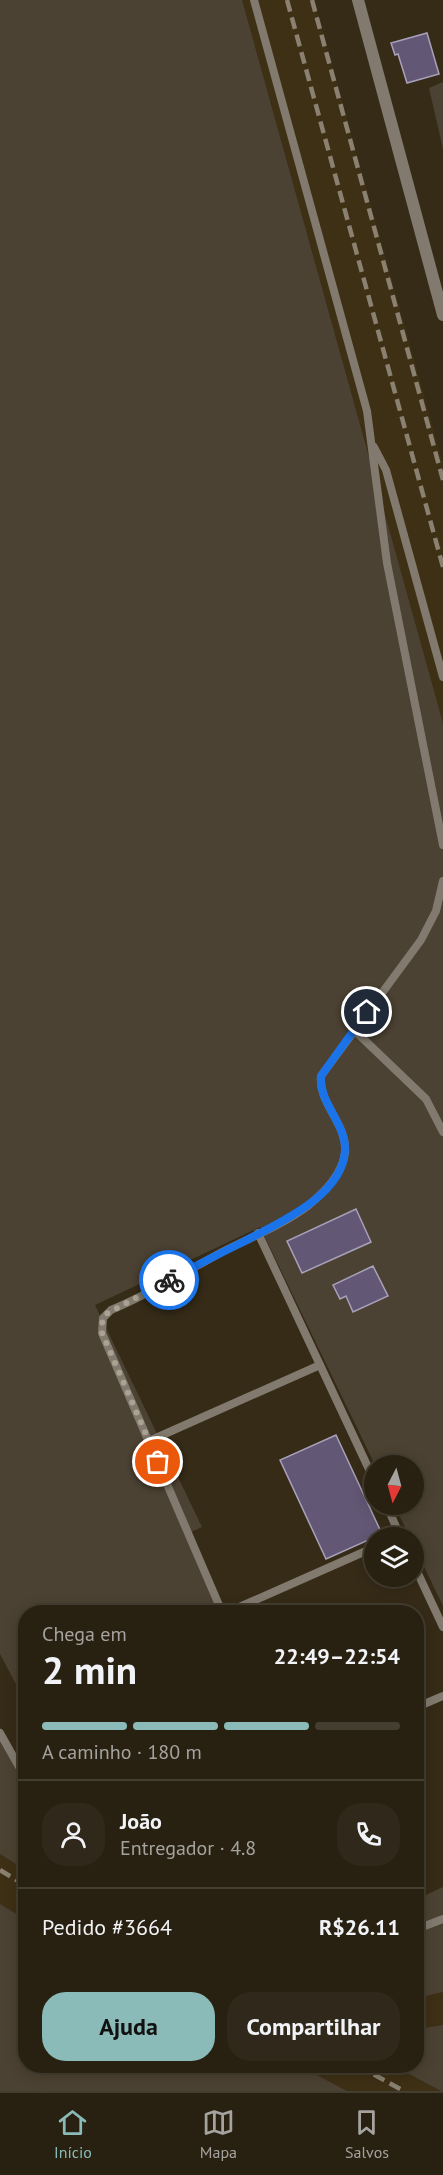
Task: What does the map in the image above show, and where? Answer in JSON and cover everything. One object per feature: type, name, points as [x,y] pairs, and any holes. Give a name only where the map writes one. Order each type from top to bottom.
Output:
[{"type":"street","points":[[358,0],[443,315]]},
{"type":"lane","points":[[254,0],[367,411],[386,556],[443,845]]},
{"type":"lane","points":[[373,446],[386,470],[443,677]]},
{"type":"lane","points":[[219,1605],[102,1333],[103,1318],[111,1310],[307,1206],[321,1194],[340,1170],[345,1153],[343,1135],[320,1082],[323,1071],[425,933],[436,911],[443,881]]},
{"type":"lane","points":[[354,1030],[420,1092],[436,1115],[443,1132]]},
{"type":"lane","points":[[258,1233],[364,1459]]},
{"type":"lane","points":[[149,1441],[320,1365]]},
{"type":"lane","points":[[244,1605],[364,1552]]},
{"type":"lane","points":[[424,1586],[443,1627]]},
{"type":"lane","points":[[424,1704],[443,1696]]},
{"type":"lane","points":[[0,1733],[18,1765]]},
{"type":"lane","points":[[424,1926],[443,1918]]},
{"type":"shaded area","points":[[0,0],[242,0],[443,723],[443,1606],[424,1567],[424,1527],[405,1527],[399,1515],[424,1515],[424,1455],[370,1455],[260,1227],[95,1305],[202,1527],[187,1534],[221,1605],[18,1605],[18,1688],[0,1654]]},
{"type":"shaded area","points":[[242,0],[314,0],[443,463],[443,723]]},
{"type":"shaded area","points":[[443,82],[443,149],[429,88]]},
{"type":"shaded area","points":[[0,1728],[18,1759],[18,1866],[0,1854]]},
{"type":"shaded area","points":[[0,1854],[18,1866],[18,1915],[0,1904]]},
{"type":"shaded area","points":[[443,1887],[443,1992],[424,1996],[424,1896]]},
{"type":"shaded area","points":[[0,1904],[18,1915],[18,2073],[313,2073],[347,2091],[0,2091]]},
{"type":"shaded area","points":[[443,1992],[443,2025],[424,2028],[424,1996]]},
{"type":"shaded area","points":[[443,2025],[443,2091],[407,2073],[424,2073],[424,2028]]},
{"type":"shaded area","points":[[313,2073],[407,2073],[441,2091],[347,2091]]},
{"type":"building","points":[[427,33],[439,74],[407,83],[398,54],[395,55],[391,43]]},
{"type":"building","points":[[356,1209],[371,1242],[302,1273],[287,1241]]},
{"type":"building","points":[[373,1266],[388,1296],[353,1312],[346,1296],[340,1299],[333,1285]]},
{"type":"building","points":[[336,1435],[364,1495],[364,1515],[373,1515],[379,1527],[364,1527],[364,1542],[326,1559],[280,1460]]},
{"type":"railway","points":[[287,0],[443,567]]},
{"type":"railway","points":[[312,0],[443,480]]},
{"type":"railway","points":[[0,1870],[18,1881]]},
{"type":"railway","points":[[371,2073],[404,2091]]},
{"type":"way so far","points":[[158,1462],[101,1328],[103,1318],[111,1310],[169,1280]]},
{"type":"route","points":[[169,1280],[293,1215],[321,1194],[336,1177],[343,1161],[345,1144],[340,1127],[321,1087],[321,1076],[367,1012]]}]
